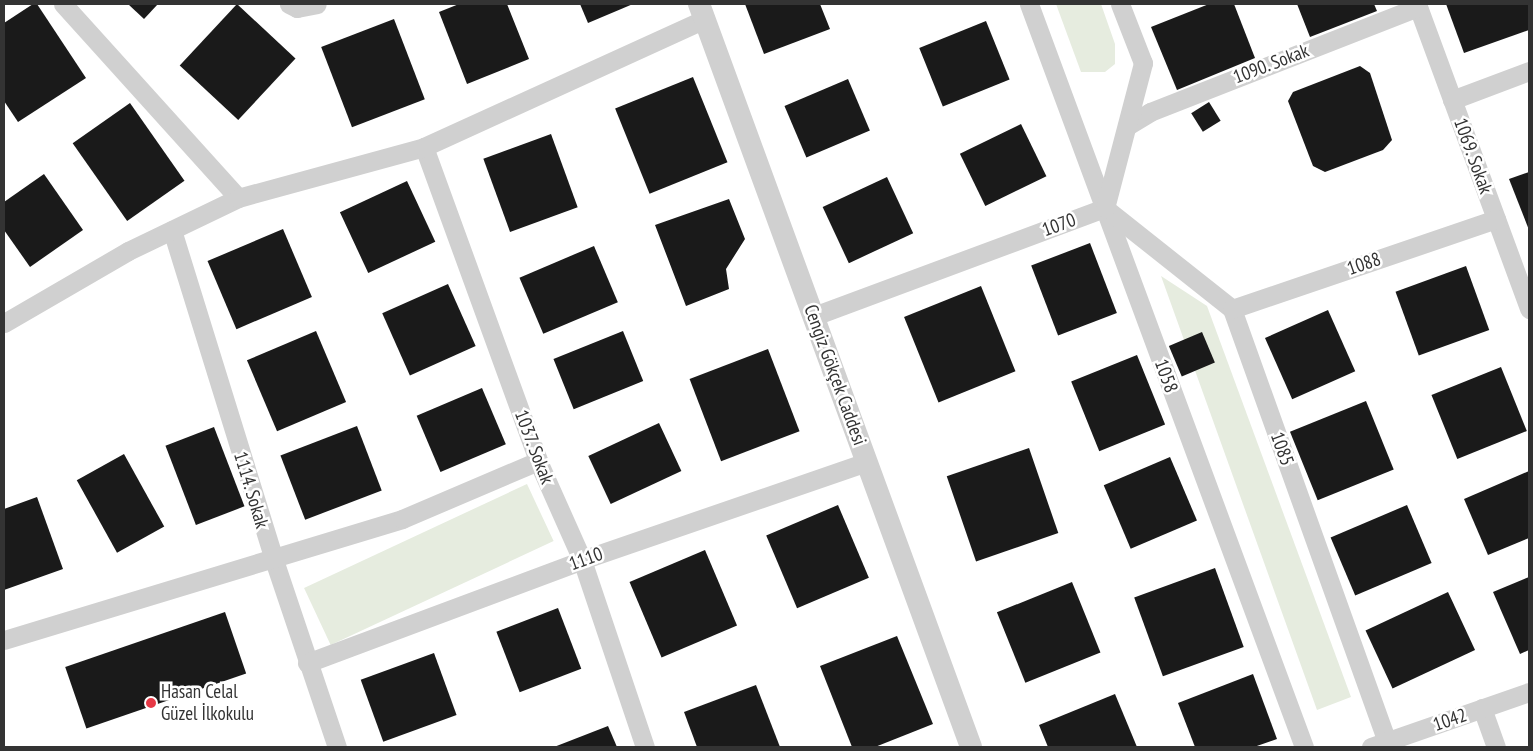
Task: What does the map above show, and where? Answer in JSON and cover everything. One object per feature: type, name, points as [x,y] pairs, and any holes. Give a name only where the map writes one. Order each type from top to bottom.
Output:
[{"type":"street","points":[[64,4],[238,198]]},
{"type":"street","points":[[289,4],[297,8],[317,4]]},
{"type":"street","name":"1058","points":[[1029,4],[1304,747]]},
{"type":"street","points":[[1120,4],[1143,63],[1104,208],[1232,309]]},
{"type":"street","name":"1090. Sokak","points":[[1126,126],[1150,112],[1418,5]]},
{"type":"street","name":"1069. Sokak","points":[[1418,5],[1529,309]]},
{"type":"street","points":[[4,323],[172,230],[238,198],[424,147],[702,11]]},
{"type":"street","name":"Cengiz Gökçek Caddesi","points":[[702,11],[971,747]]},
{"type":"street","points":[[1452,100],[1529,71]]},
{"type":"street","name":"1037. Sokak","points":[[424,147],[538,461],[582,560],[645,747]]},
{"type":"street","name":"1070","points":[[814,316],[1104,208]]},
{"type":"street","name":"1088","points":[[1232,309],[1496,219]]},
{"type":"street","name":"1114. Sokak","points":[[172,230],[274,560],[307,663],[337,747]]},
{"type":"street","name":"1085","points":[[1232,309],[1379,744]]},
{"type":"street","points":[[4,640],[274,560],[402,519],[538,461]]},
{"type":"street","name":"1110","points":[[307,663],[582,560],[867,462]]},
{"type":"street","name":"1042","points":[[1379,744],[1529,692]]},
{"type":"street","points":[[1482,708],[1496,747]]},
{"type":"shaded area","points":[[1056,4],[1101,4],[1115,44],[1115,64],[1105,72],[1081,72]]},
{"type":"shaded area","points":[[1161,276],[1207,306],[1351,697],[1317,710]]},
{"type":"shaded area","points":[[527,484],[554,541],[331,645],[304,588]]},
{"type":"building","points":[[33,4],[37,4],[86,78],[18,122],[4,101],[4,23]]},
{"type":"building","points":[[128,4],[158,4],[144,19]]},
{"type":"building","points":[[237,4],[296,59],[238,120],[180,65]]},
{"type":"building","points":[[459,4],[507,4],[529,59],[467,84],[439,12]]},
{"type":"building","points":[[580,4],[633,4],[588,23]]},
{"type":"building","points":[[745,4],[820,4],[830,29],[764,54]]},
{"type":"building","points":[[1209,4],[1234,4],[1255,58],[1177,90],[1151,27]]},
{"type":"building","points":[[1297,4],[1374,4],[1377,11],[1310,37]]},
{"type":"building","points":[[1446,4],[1529,4],[1529,30],[1464,53]]},
{"type":"building","points":[[394,19],[425,99],[352,127],[321,47]]},
{"type":"building","points":[[986,21],[1010,79],[943,106],[919,48]]},
{"type":"building","points":[[1360,66],[1370,73],[1392,140],[1383,150],[1325,172],[1313,166],[1288,101],[1293,92]]},
{"type":"building","points":[[693,77],[727,162],[650,194],[615,108]]},
{"type":"building","points":[[848,79],[870,131],[806,158],[784,106]]},
{"type":"building","points":[[1209,102],[1221,121],[1203,132],[1191,113]]},
{"type":"building","points":[[130,103],[184,181],[127,221],[73,143]]},
{"type":"building","points":[[1021,124],[1046,176],[985,206],[960,154]]},
{"type":"building","points":[[551,134],[578,207],[510,232],[483,159]]},
{"type":"building","points":[[1529,172],[1529,230],[1509,179]]},
{"type":"building","points":[[44,174],[83,230],[30,267],[4,230],[4,202]]},
{"type":"building","points":[[887,177],[913,233],[849,263],[823,207]]},
{"type":"building","points":[[407,181],[435,242],[368,273],[340,212]]},
{"type":"building","points":[[729,199],[745,239],[726,269],[729,289],[686,306],[655,225]]},
{"type":"building","points":[[283,229],[312,297],[236,329],[208,261]]},
{"type":"building","points":[[1090,243],[1117,313],[1058,336],[1031,266]]},
{"type":"building","points":[[594,246],[618,302],[543,334],[519,278]]},
{"type":"building","points":[[1466,266],[1489,330],[1419,356],[1396,292]]},
{"type":"building","points":[[448,284],[476,346],[410,375],[382,313]]},
{"type":"building","points":[[981,286],[1015,371],[939,402],[904,317]]},
{"type":"building","points":[[1328,310],[1355,371],[1292,399],[1265,338]]},
{"type":"building","points":[[316,331],[346,402],[277,431],[247,360]]},
{"type":"building","points":[[623,331],[643,381],[574,409],[553,359]]},
{"type":"building","points":[[1202,332],[1215,362],[1182,376],[1169,346]]},
{"type":"building","points":[[768,349],[800,431],[721,461],[690,379]]},
{"type":"building","points":[[1137,355],[1165,425],[1099,451],[1071,382]]},
{"type":"building","points":[[1501,367],[1527,431],[1457,459],[1431,395]]},
{"type":"building","points":[[482,388],[506,444],[440,472],[417,416]]},
{"type":"building","points":[[1366,401],[1394,470],[1318,500],[1290,432]]},
{"type":"building","points":[[659,423],[681,471],[611,504],[588,456]]},
{"type":"building","points":[[357,426],[382,490],[305,520],[280,455]]},
{"type":"building","points":[[214,427],[244,506],[196,525],[165,446]]},
{"type":"building","points":[[1029,448],[1058,533],[976,561],[947,476]]},
{"type":"building","points":[[124,454],[164,527],[117,553],[77,480]]},
{"type":"building","points":[[1170,457],[1197,521],[1131,549],[1104,485]]},
{"type":"building","points":[[1529,471],[1529,538],[1488,555],[1464,499]]},
{"type":"building","points":[[37,497],[63,569],[4,590],[4,509]]},
{"type":"building","points":[[838,505],[869,578],[797,608],[766,535]]},
{"type":"building","points":[[1407,505],[1432,563],[1355,595],[1331,537]]},
{"type":"building","points":[[705,550],[737,625],[662,658],[630,582]]},
{"type":"building","points":[[1215,568],[1244,647],[1163,676],[1134,597]]},
{"type":"building","points":[[1529,577],[1529,650],[1520,654],[1493,592]]},
{"type":"building","points":[[1072,582],[1100,652],[1025,683],[997,612]]},
{"type":"building","points":[[1448,592],[1475,650],[1393,688],[1366,630]]},
{"type":"building","points":[[558,608],[581,669],[520,692],[496,632]]},
{"type":"building","points":[[225,612],[246,673],[86,728],[65,667]]},
{"type":"building","points":[[897,636],[933,724],[875,747],[852,747],[820,666]]},
{"type":"building","points":[[434,653],[457,715],[383,742],[361,680]]},
{"type":"building","points":[[1253,674],[1277,739],[1254,747],[1195,747],[1178,703]]},
{"type":"building","points":[[756,685],[780,747],[697,747],[684,712]]},
{"type":"building","points":[[1115,694],[1137,747],[1048,747],[1039,725]]},
{"type":"building","points":[[608,726],[617,747],[554,747]]},
{"type":"place","name":"Hasan Celal Güzel İlkokulu","points":[[151,703]]}]
